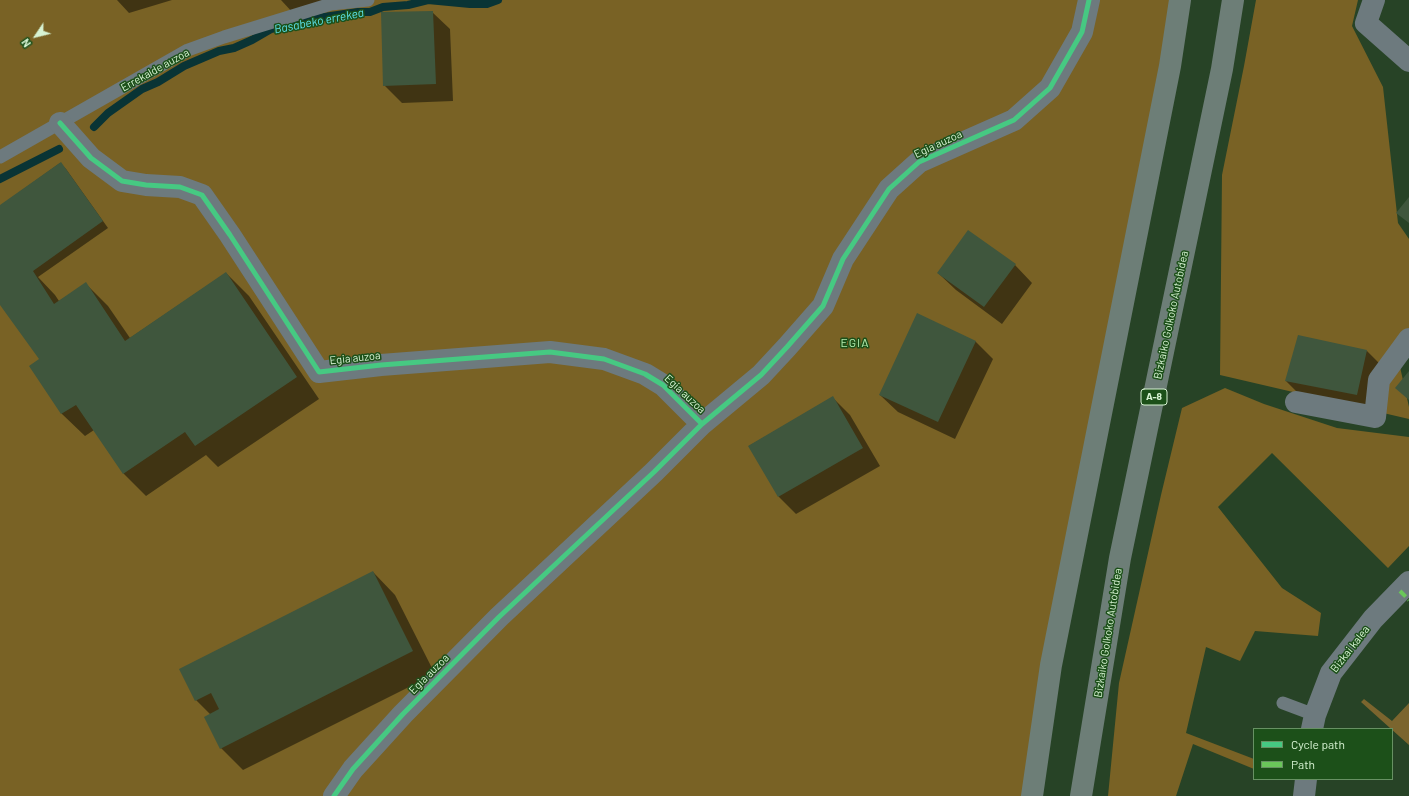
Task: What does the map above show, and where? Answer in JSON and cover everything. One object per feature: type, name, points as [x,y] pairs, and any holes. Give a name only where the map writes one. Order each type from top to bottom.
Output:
[{"type":"highway","points":[[1032,796],[1051,665],[1170,66],[1180,0]]},
{"type":"highway","name":"Bizkaiko Golkoko Autobidea","points":[[1081,796],[1120,558],[1222,69],[1233,0]]},
{"type":"street","name":"Egia auzoa","points":[[334,796],[353,768],[408,708],[498,617],[654,472],[702,424],[761,375],[823,306],[843,259],[889,189],[919,162],[1014,120],[1050,88],[1082,32],[1089,0]]},
{"type":"street","points":[[1374,0],[1366,23],[1409,61]]},
{"type":"street","name":"Egia auzoa","points":[[60,123],[91,158],[122,181],[146,185],[180,187],[202,196],[230,235],[319,372],[550,352],[604,359],[645,374],[663,385],[702,424]]},
{"type":"street","points":[[1296,402],[1375,417],[1379,380],[1409,339]]},
{"type":"street","name":"Bizkai kalea","points":[[1314,722],[1331,672],[1373,619],[1406,591]]},
{"type":"street","points":[[1304,796],[1306,780]]},
{"type":"lane","name":"Errekalde auzoa","points":[[0,157],[188,50],[224,37],[331,4],[368,0]]},
{"type":"lane","points":[[1283,703],[1314,722]]},
{"type":"shaded area","points":[[0,0],[1177,0],[1033,796],[0,796]]},
{"type":"shaded area","points":[[1256,0],[1358,0],[1352,26],[1383,87],[1398,223],[1409,239],[1409,332],[1398,358],[1409,407],[1409,419],[1220,375],[1222,175]]},
{"type":"shaded area","points":[[1225,388],[1264,404],[1337,428],[1409,437],[1409,546],[1388,568],[1272,453],[1218,507],[1282,588],[1321,613],[1318,636],[1255,631],[1240,661],[1206,647],[1186,733],[1253,759],[1253,769],[1193,744],[1176,796],[1108,796],[1119,683],[1182,408]]},
{"type":"shaded area","points":[[1364,699],[1392,721],[1409,703],[1409,745],[1393,731],[1393,728],[1390,728],[1361,702]]},
{"type":"building","points":[[433,11],[436,84],[383,86],[381,12]]},
{"type":"building","points":[[61,162],[103,221],[33,271],[54,304],[86,282],[125,341],[226,272],[297,377],[195,446],[185,432],[123,474],[76,405],[61,414],[29,366],[39,359],[0,305],[0,205]]},
{"type":"building","points":[[1409,197],[1409,223],[1396,213]]},
{"type":"building","points":[[968,230],[1016,264],[984,307],[937,273]]},
{"type":"building","points":[[917,313],[976,341],[938,422],[879,395]]},
{"type":"building","points":[[1298,335],[1367,350],[1357,395],[1285,381]]},
{"type":"building","points":[[1409,371],[1409,400],[1395,388]]},
{"type":"building","points":[[833,396],[863,448],[778,497],[748,446]]},
{"type":"building","points":[[373,571],[413,651],[220,749],[204,717],[219,709],[211,693],[195,701],[179,669]]},
{"type":"waterway","name":"Basabeko errekea","points":[[94,127],[108,113],[142,89],[158,82],[184,66],[219,51],[234,48],[271,29],[324,17],[358,12],[370,12],[383,7],[408,5],[428,0],[470,4],[487,4],[498,0]]},
{"type":"waterway","name":"Basabeko errekea","points":[[0,179],[59,149]]},
{"type":"marked path","points":[[1400,591],[1409,600]]},
{"type":"cycle path","points":[[334,796],[353,769],[403,714],[499,617],[654,472],[702,424],[761,375],[787,347],[823,306],[843,259],[889,189],[919,162],[1014,120],[1050,88],[1082,32],[1089,0]]},
{"type":"cycle path","points":[[60,123],[91,158],[122,181],[146,185],[180,187],[202,195],[230,235],[319,372],[381,365],[550,352],[604,359],[645,374],[663,385],[702,424]]},
{"type":"district","name":"EGIA","points":[[855,343]]}]
